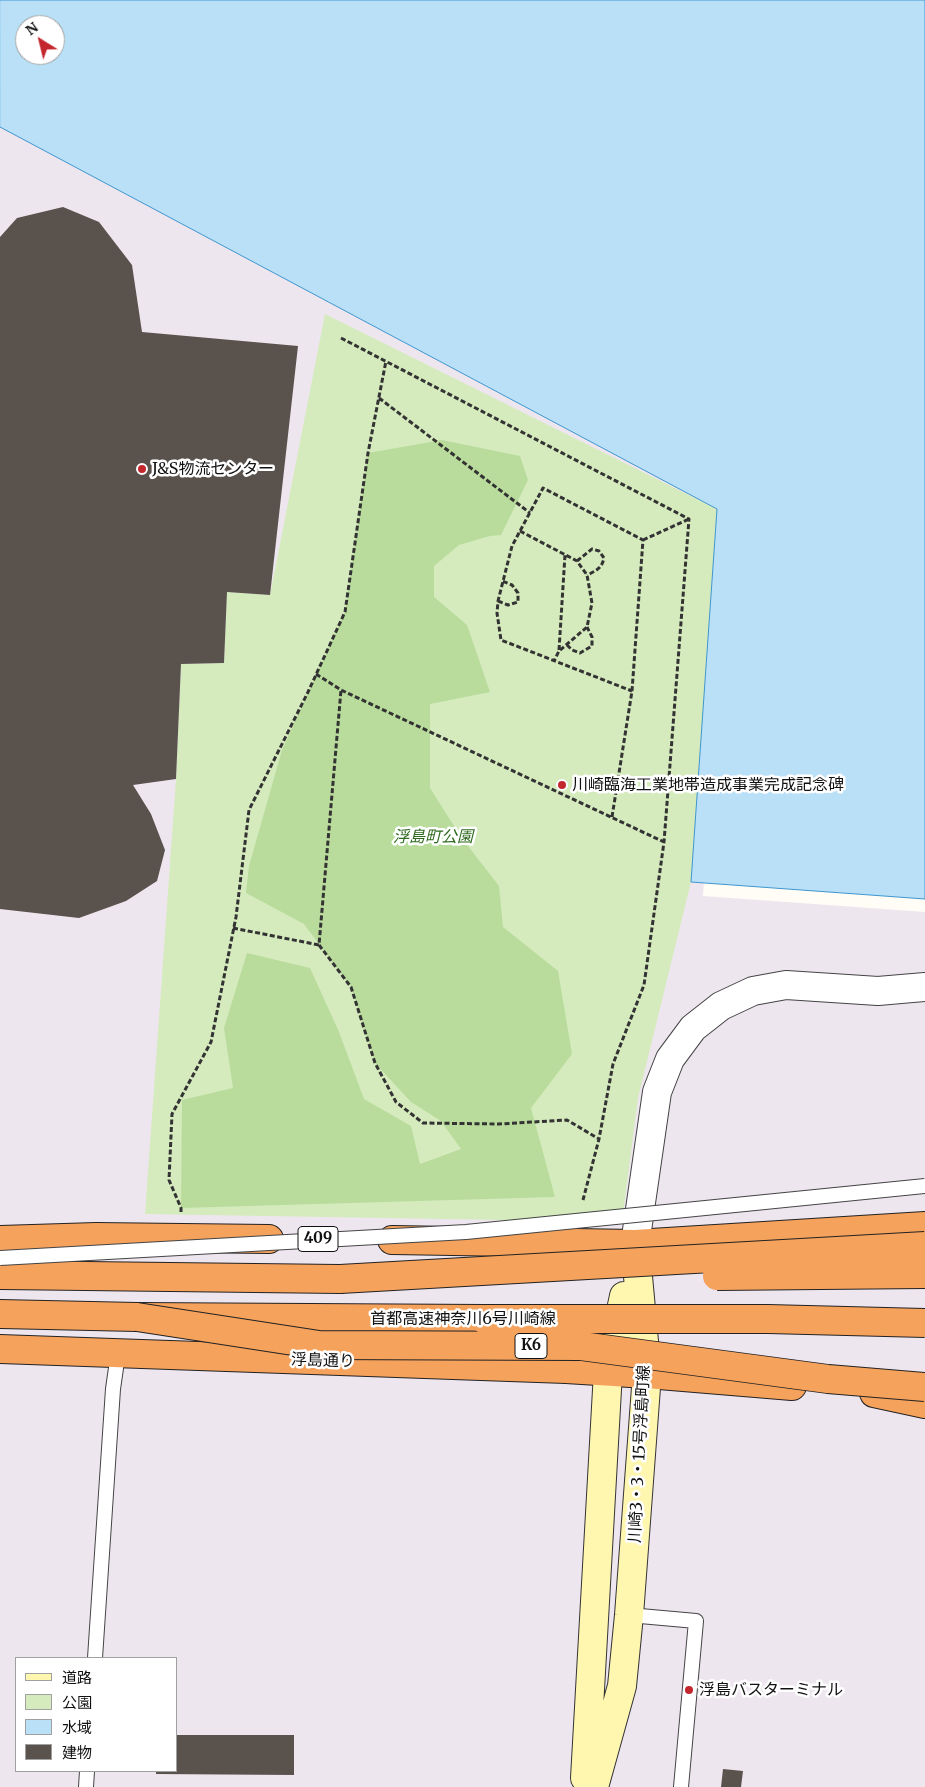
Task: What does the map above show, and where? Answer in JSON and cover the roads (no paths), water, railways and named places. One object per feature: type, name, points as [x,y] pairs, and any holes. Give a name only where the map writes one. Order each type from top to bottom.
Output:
[{"type":"highway","points":[[636,1244],[925,1226]]},
{"type":"highway","name":"409","points":[[0,1240],[96,1236],[636,1244]]},
{"type":"highway","points":[[340,1280],[925,1246]]},
{"type":"highway","points":[[0,1275],[340,1280],[925,1274]]},
{"type":"highway","name":"首都高速神奈川6号川崎線","points":[[0,1314],[137,1317],[768,1319],[925,1323]]},
{"type":"highway","name":"K6","points":[[137,1317],[319,1345],[581,1346],[828,1379],[925,1387]]},
{"type":"highway","name":"浮島通り","points":[[0,1349],[608,1372],[874,1393]]},
{"type":"highway","points":[[874,1393],[925,1399]]},
{"type":"highway","points":[[874,1393],[925,1404]]},
{"type":"street","points":[[584,1787],[608,1372],[636,1244],[657,1092],[670,1059],[693,1028],[721,1006],[753,991],[786,984],[878,992],[925,987]]},
{"type":"street","name":"川崎3・3・15号浮島町線","points":[[594,1787],[622,1686],[629,1615],[647,1374],[636,1244]]},
{"type":"lane","points":[[0,1258],[466,1232],[925,1186]]},
{"type":"lane","points":[[94,1657],[113,1389],[118,1354]]},
{"type":"lane","points":[[629,1615],[696,1621],[681,1787]]},
{"type":"lane","points":[[86,1787],[87,1772]]},
{"type":"water","points":[[0,0],[925,0],[925,899],[691,882],[717,509],[0,127]]},
{"type":"place","name":"J&S物流センター","points":[[142,469]]},
{"type":"place","name":"川崎臨海工業地帯造成事業完成記念碑","points":[[562,785]]},
{"type":"place","name":"浮島バスターミナル","points":[[689,1690]]},
{"type":"park label","name":"浮島町公園","points":[[433,837]]}]
